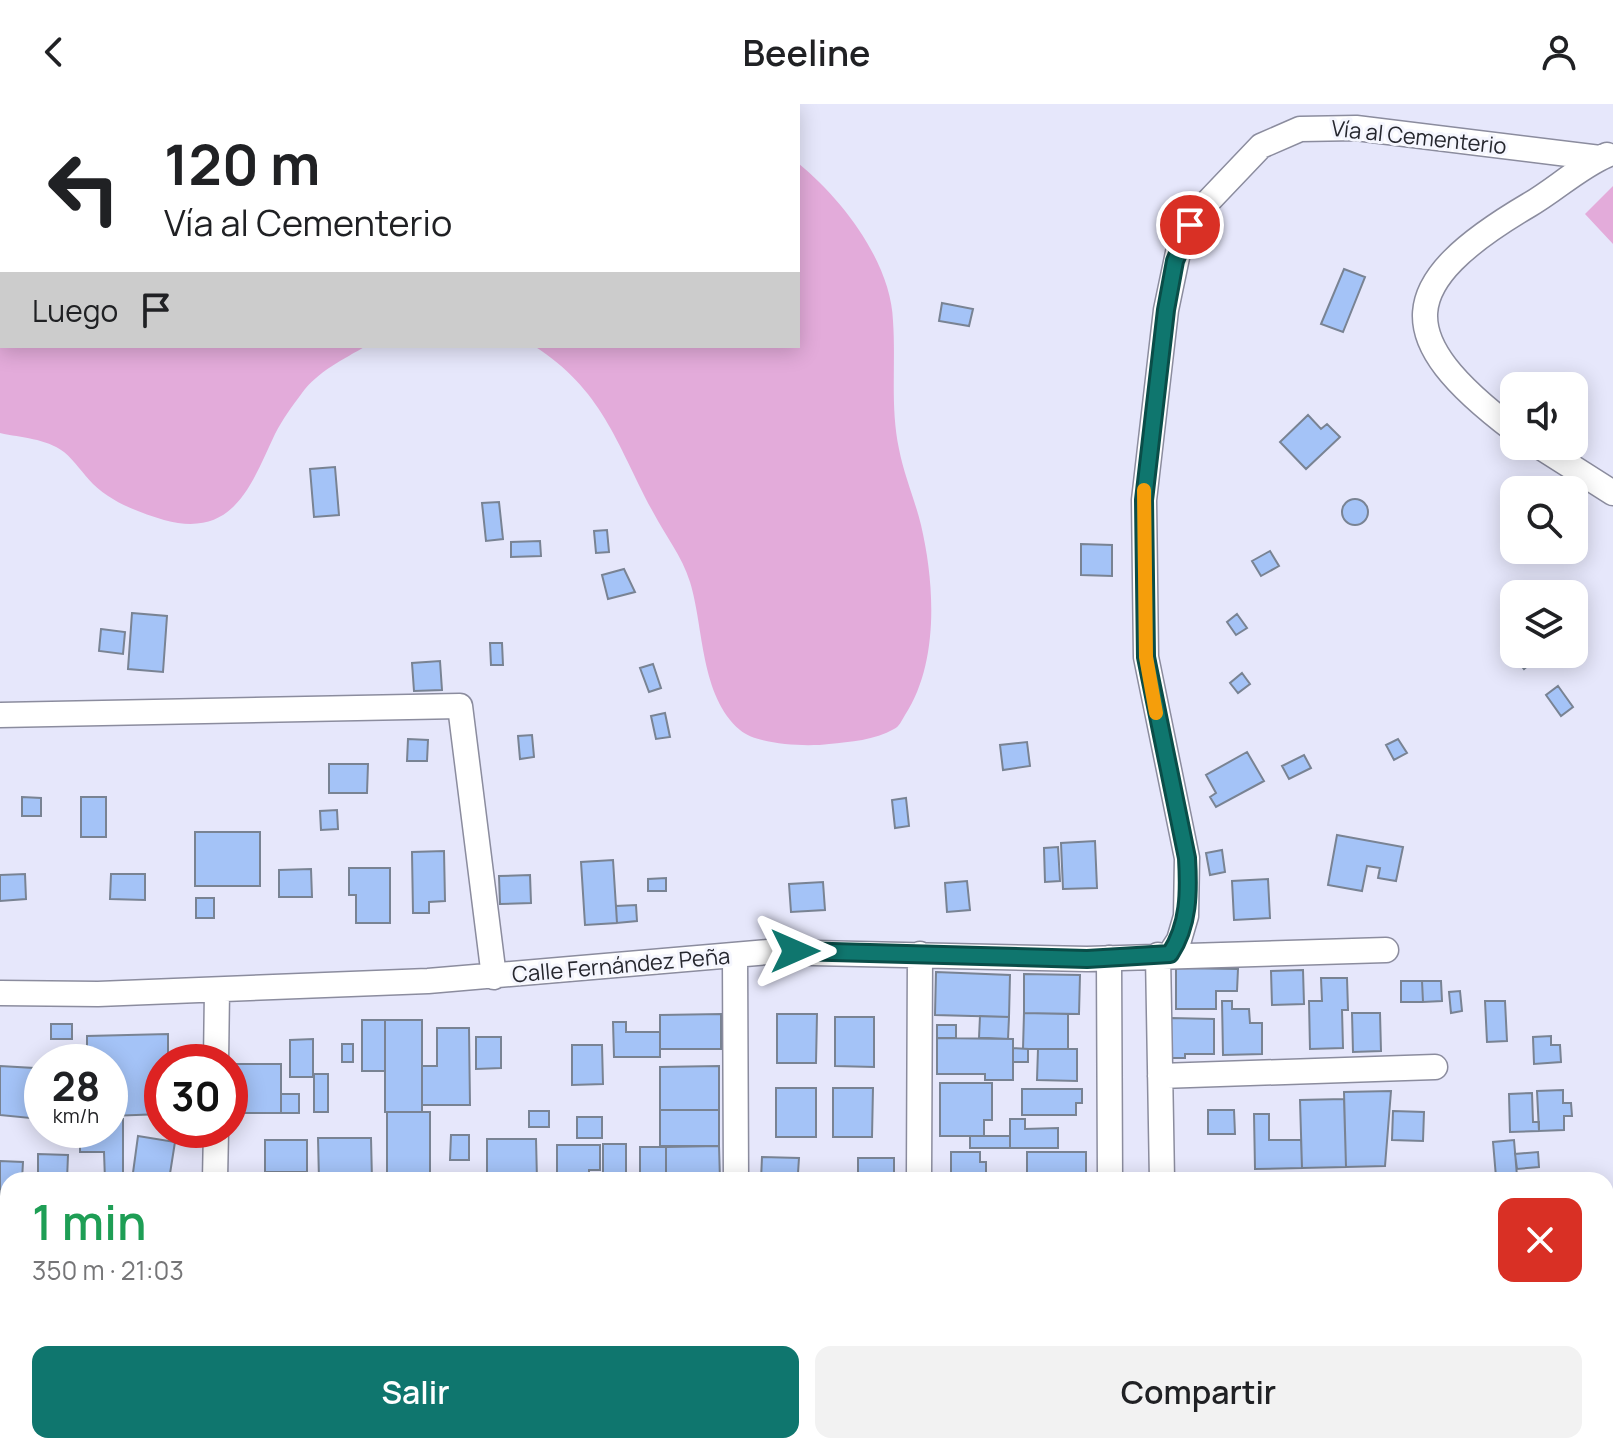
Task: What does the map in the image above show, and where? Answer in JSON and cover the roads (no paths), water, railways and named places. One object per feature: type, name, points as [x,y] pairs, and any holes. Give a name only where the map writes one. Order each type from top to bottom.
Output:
[{"type":"street","name":"Vía al Cementerio","points":[[1164,955],[1179,940],[1186,916],[1187,858],[1146,657],[1144,500],[1166,310],[1180,243],[1201,209],[1261,146],[1300,129],[1392,132],[1606,156]]},
{"type":"street","points":[[1500,419],[1473,399],[1438,360],[1426,331],[1424,305],[1450,266],[1472,243],[1606,156]]},
{"type":"street","points":[[1561,460],[1613,493]]},
{"type":"street","points":[[0,715],[460,706],[494,977]]},
{"type":"street","name":"Calle Fernández Peña","points":[[0,993],[217,990],[494,977],[735,955],[823,951],[1109,958],[1386,950]]},
{"type":"street","points":[[919,1172],[920,954]]},
{"type":"street","points":[[735,955],[736,1172]]},
{"type":"street","points":[[1162,1172],[1160,1076],[1164,955]]},
{"type":"street","points":[[1109,958],[1110,1172]]},
{"type":"street","points":[[216,1044],[217,990]]},
{"type":"street","points":[[1160,1076],[1435,1067]]},
{"type":"street","points":[[215,1172],[216,1148]]}]
